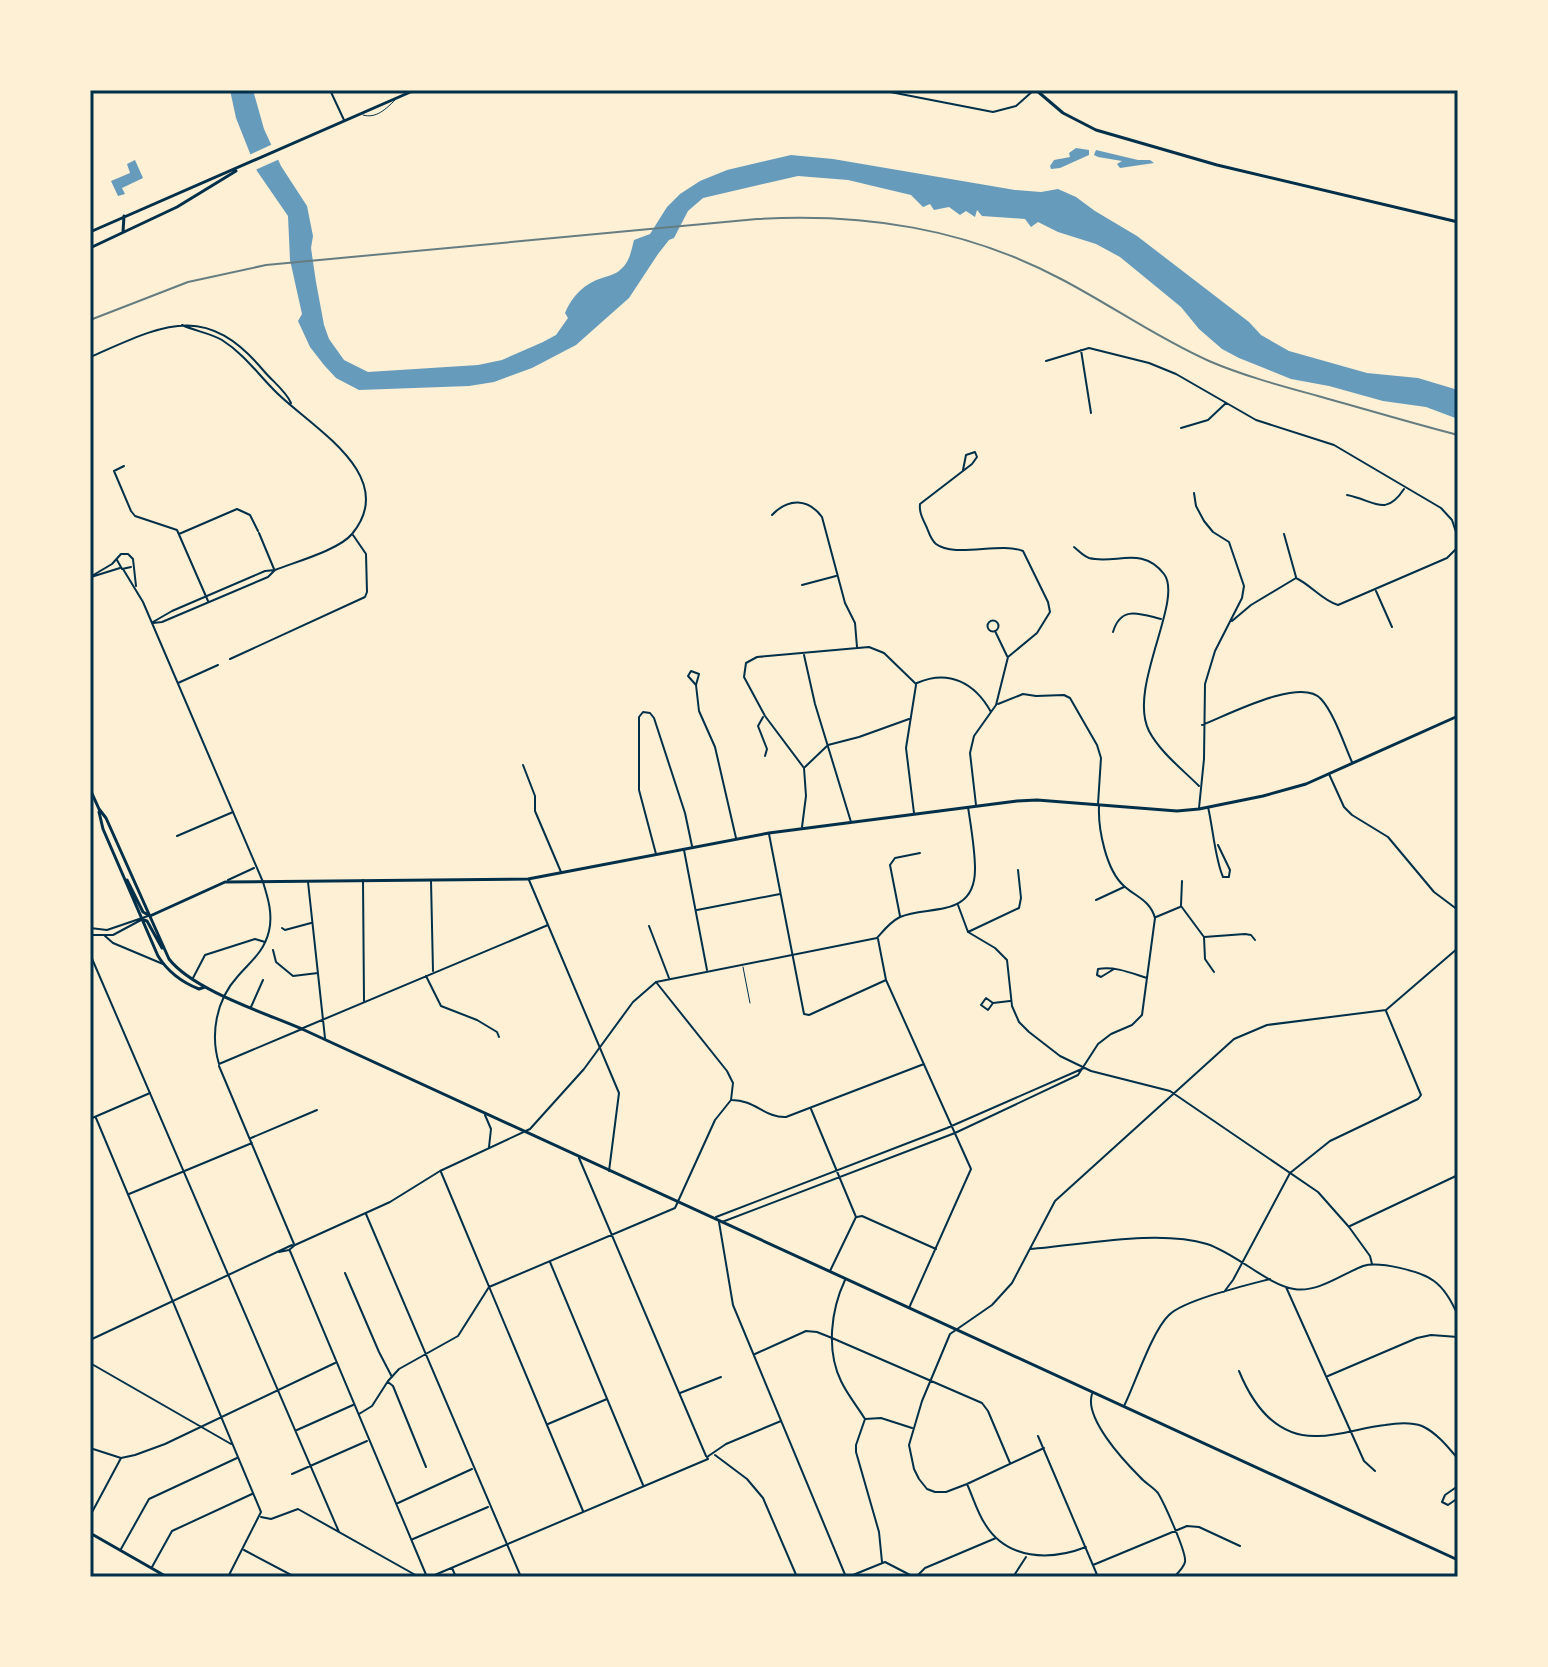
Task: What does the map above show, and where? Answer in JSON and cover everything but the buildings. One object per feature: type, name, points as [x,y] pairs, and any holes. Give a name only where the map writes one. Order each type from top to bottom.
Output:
[{"type":"main road","points":[[90,232],[415,90]]},
{"type":"main road","points":[[1035,90],[1063,113],[1096,130],[1217,165],[1458,222]]},
{"type":"main road","points":[[90,248],[177,207],[246,165]]},
{"type":"main road","points":[[123,232],[124,216]]},
{"type":"main road","points":[[124,878],[143,913],[150,916],[225,882],[528,879],[769,833],[1037,800],[1177,811],[1199,809],[1296,787],[1458,716]]},
{"type":"main road","points":[[90,789],[165,951]]},
{"type":"main road","points":[[99,809],[100,820],[163,964],[184,982],[199,989],[205,987]]},
{"type":"main road","points":[[141,919],[147,921],[157,943],[178,969],[205,987],[1458,1560]]},
{"type":"main road","points":[[90,1533],[167,1577]]},
{"type":"street","points":[[330,90],[345,121]]},
{"type":"street","points":[[880,90],[993,112],[1016,106],[1035,90]]},
{"type":"street","points":[[90,357],[158,329],[182,325],[217,337],[236,350],[274,391],[327,437],[353,463],[363,480],[365,507],[352,535],[339,544],[275,570],[265,571],[160,616],[152,623]]},
{"type":"street","points":[[1081,349],[1091,413]]},
{"type":"street","points":[[1046,361],[1081,349],[1096,349],[1160,368],[1256,420],[1334,445],[1441,508],[1452,520],[1458,538]]},
{"type":"street","points":[[1181,428],[1208,420],[1226,403]]},
{"type":"street","points":[[124,466],[114,471],[135,516],[174,529],[209,602]]},
{"type":"street","points":[[963,470],[924,500],[919,509],[935,543],[941,547],[967,550],[1019,549],[1026,555],[1050,612],[1037,633],[1008,657],[996,705],[978,727],[972,744],[971,765],[976,806]]},
{"type":"street","points":[[1347,495],[1385,506],[1394,503],[1406,487]]},
{"type":"street","points":[[1194,493],[1196,506],[1204,521],[1213,532],[1229,542],[1243,581],[1244,592],[1231,622]]},
{"type":"street","points":[[772,515],[792,502],[809,505],[818,511],[825,526],[845,603],[855,623],[858,648]]},
{"type":"street","points":[[178,534],[237,509],[250,515],[275,570]]},
{"type":"street","points":[[1284,534],[1296,578],[1330,603],[1338,605],[1452,555],[1458,547]]},
{"type":"street","points":[[230,659],[367,595],[366,554],[352,535]]},
{"type":"street","points":[[1074,547],[1091,559],[1134,557],[1164,573],[1168,581],[1168,599],[1145,689],[1144,717],[1160,747],[1200,787]]},
{"type":"street","points":[[90,577],[117,560],[121,554],[128,554],[133,559],[136,588]]},
{"type":"street","points":[[1452,555],[1458,556]]},
{"type":"street","points":[[117,560],[136,588],[152,623],[263,882],[271,914],[265,942],[258,956],[225,995],[213,1036],[219,1064],[293,1245]]},
{"type":"street","points":[[90,577],[132,566]]},
{"type":"street","points":[[152,623],[162,622],[268,577],[275,570]]},
{"type":"street","points":[[802,585],[838,575]]},
{"type":"street","points":[[1199,809],[1207,674],[1220,640],[1231,622],[1251,605],[1296,578]]},
{"type":"street","points":[[1376,590],[1392,627]]},
{"type":"street","points":[[1113,632],[1116,622],[1124,615],[1136,614],[1162,620]]},
{"type":"street","points":[[995,631],[1008,657]]},
{"type":"street","points":[[802,829],[806,796],[804,768],[765,716],[744,677],[746,663],[757,657],[869,647],[880,650],[916,684]]},
{"type":"street","points":[[804,654],[851,822]]},
{"type":"street","points":[[177,683],[218,665]]},
{"type":"street","points":[[916,684],[932,677],[946,677],[979,692],[991,713]]},
{"type":"street","points":[[914,814],[906,748],[916,684]]},
{"type":"street","points":[[696,685],[699,711],[715,747],[736,839]]},
{"type":"street","points":[[1202,725],[1290,691],[1308,692],[1322,700],[1352,763]]},
{"type":"street","points":[[996,705],[1009,697],[1023,694],[1064,695],[1070,698],[1097,745],[1101,758],[1098,805],[1102,840],[1113,871],[1124,887],[1148,903],[1155,918],[1142,1015],[1132,1025],[1098,1044],[1078,1075],[955,1133],[720,1222],[731,1297],[847,1577],[882,1562],[915,1577],[925,1568],[996,1538]]},
{"type":"street","points":[[656,854],[637,772],[639,717],[643,712],[650,713],[654,718],[685,813],[692,848]]},
{"type":"street","points":[[765,716],[758,726],[767,749],[765,756]]},
{"type":"street","points":[[804,768],[828,745],[909,719]]},
{"type":"street","points":[[523,765],[535,796],[535,811],[561,873]]},
{"type":"street","points":[[1329,773],[1352,815],[1388,837],[1434,892],[1458,910]]},
{"type":"street","points":[[90,1340],[390,1202],[440,1171],[524,1132],[584,1069],[633,1002],[656,982],[877,938],[889,924],[901,917],[957,904],[971,886],[975,870],[968,807]]},
{"type":"street","points":[[1208,807],[1218,865],[1225,878],[1229,877],[1230,870],[1216,842]]},
{"type":"street","points":[[177,836],[233,812]]},
{"type":"street","points":[[769,833],[803,1012],[807,1016],[886,980]]},
{"type":"street","points":[[684,849],[707,970]]},
{"type":"street","points":[[901,917],[892,888],[890,865],[895,858],[920,853]]},
{"type":"street","points":[[225,882],[256,867]]},
{"type":"street","points":[[968,932],[1019,908],[1018,870]]},
{"type":"street","points":[[528,879],[619,1093],[609,1171]]},
{"type":"street","points":[[363,880],[364,1002]]},
{"type":"street","points":[[431,880],[434,972]]},
{"type":"street","points":[[308,881],[326,1041]]},
{"type":"street","points":[[1182,881],[1181,906],[1204,937],[1205,959],[1214,972]]},
{"type":"street","points":[[1096,900],[1124,887]]},
{"type":"street","points":[[695,910],[780,894]]},
{"type":"street","points":[[957,904],[968,932],[995,948],[1007,960],[1016,1017],[1029,1032],[1060,1056],[1085,1068],[1174,1093],[1318,1192],[1349,1227],[1370,1256],[1372,1264]]},
{"type":"street","points":[[1155,918],[1181,906]]},
{"type":"street","points":[[90,931],[107,930],[150,916]]},
{"type":"street","points":[[105,936],[122,931],[141,919]]},
{"type":"street","points":[[282,928],[285,930],[312,923]]},
{"type":"street","points":[[219,1064],[548,925]]},
{"type":"street","points":[[649,926],[669,978]]},
{"type":"street","points":[[90,931],[163,964]]},
{"type":"street","points":[[1204,937],[1245,934],[1255,940]]},
{"type":"street","points":[[877,938],[886,980],[971,1171],[909,1309]]},
{"type":"street","points":[[193,979],[205,955],[255,939],[265,942]]},
{"type":"street","points":[[1044,1448],[967,1484],[946,1492],[935,1492],[922,1485],[914,1469],[909,1445],[950,1334],[992,1305],[1012,1283],[1055,1201],[1214,1055],[1248,1032],[1267,1025],[1386,1010],[1458,948]]},
{"type":"street","points":[[273,950],[276,962],[293,976],[318,973]]},
{"type":"street","points":[[90,954],[339,1532]]},
{"type":"street","points":[[1114,969],[1147,978]]},
{"type":"street","points":[[426,976],[441,1006],[477,1020],[497,1032],[499,1037]]},
{"type":"street","points":[[251,1007],[263,980]]},
{"type":"street","points":[[359,1414],[372,1406],[388,1381],[407,1363],[458,1336],[489,1287],[675,1208],[715,1120],[731,1100],[733,1083],[731,1076],[656,982]]},
{"type":"street","points":[[993,1003],[1011,1000]]},
{"type":"street","points":[[1224,1292],[1290,1173],[1330,1141],[1421,1095],[1386,1010]]},
{"type":"street","points":[[731,1100],[749,1101],[772,1116],[781,1118],[924,1064]]},
{"type":"street","points":[[712,1219],[952,1126],[1085,1068]]},
{"type":"street","points":[[90,1119],[150,1093]]},
{"type":"street","points":[[810,1108],[856,1217],[830,1272]]},
{"type":"street","points":[[128,1195],[317,1110]]},
{"type":"street","points":[[485,1114],[491,1129],[488,1149]]},
{"type":"street","points":[[95,1117],[261,1512],[228,1577]]},
{"type":"street","points":[[579,1158],[707,1457]]},
{"type":"street","points":[[440,1171],[583,1511]]},
{"type":"street","points":[[1349,1227],[1458,1175]]},
{"type":"street","points":[[754,1201],[757,1208]]},
{"type":"street","points":[[366,1213],[521,1577]]},
{"type":"street","points":[[856,1217],[862,1216],[936,1249]]},
{"type":"street","points":[[1030,1249],[1115,1241],[1193,1241],[1243,1261],[1286,1286],[1305,1290],[1372,1264],[1406,1270],[1434,1280],[1456,1305],[1458,1316]]},
{"type":"street","points":[[279,1252],[289,1250],[293,1245]]},
{"type":"street","points":[[289,1250],[428,1577],[708,1459],[726,1444],[781,1421]]},
{"type":"street","points":[[549,1261],[644,1486]]},
{"type":"street","points":[[345,1273],[392,1377]]},
{"type":"street","points":[[1124,1407],[1170,1314],[1224,1292],[1271,1278]]},
{"type":"street","points":[[845,1279],[834,1314],[832,1338],[841,1380],[865,1419],[856,1452],[879,1532],[882,1562]]},
{"type":"street","points":[[1286,1286],[1364,1461],[1375,1471]]},
{"type":"street","points":[[753,1354],[806,1331],[832,1338],[982,1403],[1010,1464]]},
{"type":"street","points":[[1326,1377],[1417,1338],[1431,1335],[1458,1337]]},
{"type":"street","points":[[90,1448],[121,1458],[165,1444],[337,1362]]},
{"type":"street","points":[[90,1363],[232,1445]]},
{"type":"street","points":[[1239,1371],[1255,1405],[1269,1419],[1300,1434],[1335,1434],[1388,1424],[1412,1424],[1424,1427],[1441,1439],[1458,1459]]},
{"type":"street","points":[[679,1394],[721,1377]]},
{"type":"street","points":[[388,1381],[393,1386],[426,1467]]},
{"type":"street","points":[[1092,1393],[1089,1405],[1099,1425],[1131,1468],[1159,1494],[1185,1558],[1174,1577]]},
{"type":"street","points":[[547,1424],[607,1399]]},
{"type":"street","points":[[296,1431],[355,1404]]},
{"type":"street","points":[[865,1419],[881,1418],[913,1429]]},
{"type":"street","points":[[1038,1436],[1098,1577]]},
{"type":"street","points":[[292,1474],[369,1440]]},
{"type":"street","points":[[714,1454],[760,1493],[797,1577]]},
{"type":"street","points":[[90,1516],[121,1458]]},
{"type":"street","points":[[120,1551],[149,1499],[238,1458]]},
{"type":"street","points":[[397,1504],[473,1468]]},
{"type":"street","points":[[967,1484],[982,1518],[996,1538],[1027,1556],[1058,1555],[1086,1547]]},
{"type":"street","points":[[1458,1486],[1445,1495],[1442,1502],[1448,1505],[1458,1498]]},
{"type":"street","points":[[151,1568],[172,1531],[253,1493]]},
{"type":"street","points":[[412,1539],[489,1506]]},
{"type":"street","points":[[260,1517],[271,1519],[296,1509],[419,1577]]},
{"type":"street","points":[[1093,1565],[1183,1526],[1199,1527],[1240,1546]]},
{"type":"street","points":[[243,1549],[295,1577]]},
{"type":"street","points":[[1013,1577],[1027,1556]]},
{"type":"street","points":[[451,1567],[456,1577]]},
{"type":"lane","points":[[742,964],[750,1003]]},
{"type":"water","points":[[230,90],[253,90],[264,129],[281,166],[307,206],[313,236],[311,248],[316,282],[329,339],[344,360],[368,372],[478,365],[502,360],[543,342],[556,335],[568,318],[565,313],[575,296],[590,283],[623,267],[634,240],[650,234],[667,207],[680,194],[700,181],[727,170],[791,155],[833,159],[1015,190],[1041,192],[1058,189],[1137,236],[1249,322],[1261,335],[1289,351],[1367,373],[1418,378],[1458,390],[1458,419],[1426,407],[1383,401],[1291,379],[1239,358],[1222,349],[1199,329],[1181,307],[1120,257],[1096,244],[1038,222],[1031,227],[1025,219],[982,216],[977,210],[975,217],[966,211],[960,215],[949,207],[934,210],[930,204],[923,207],[911,195],[848,180],[798,176],[703,198],[688,211],[674,238],[658,254],[629,298],[576,345],[532,368],[494,382],[469,386],[359,390],[336,378],[324,365],[310,347],[298,321],[302,314],[290,260],[288,216],[257,171],[236,118]]},
{"type":"water","points":[[1076,148],[1089,150],[1089,155],[1051,169],[1054,160],[1070,157],[1069,153]]},
{"type":"water","points":[[1096,150],[1154,163],[1120,168],[1117,164],[1122,161],[1098,157],[1094,155]]},
{"type":"water","points":[[135,160],[143,178],[122,188],[125,194],[118,196],[111,181],[130,173],[127,164]]},
{"type":"pier","points":[[275,143],[282,158],[253,171],[247,156]]},
{"type":"railway","points":[[90,320],[188,282],[266,265],[757,219],[875,222],[951,236],[1025,262],[1080,289],[1190,352],[1236,371],[1458,435]]}]
